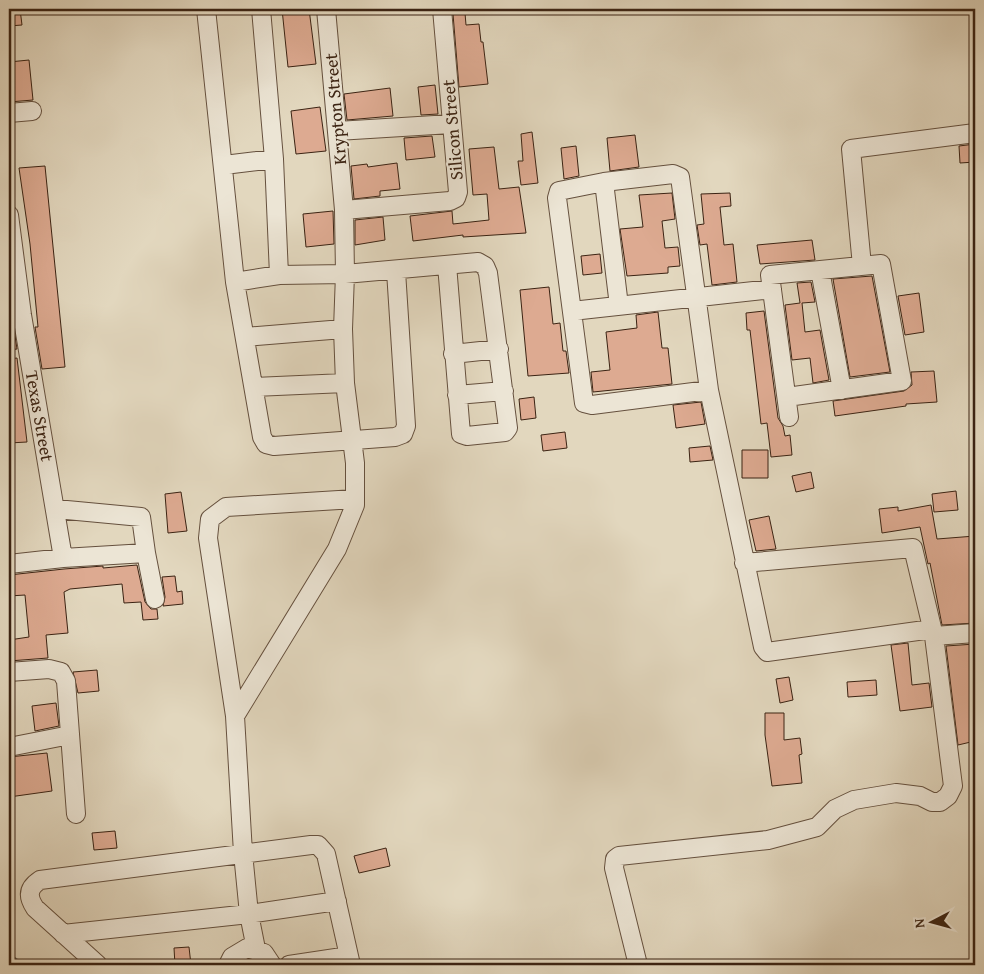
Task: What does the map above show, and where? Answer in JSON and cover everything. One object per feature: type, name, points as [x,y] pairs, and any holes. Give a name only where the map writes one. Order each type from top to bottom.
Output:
[{"type":"street","points":[[206,9],[235,282],[262,437],[266,444],[274,446],[352,441],[395,437],[403,434],[406,426],[396,271]]},
{"type":"street","points":[[261,9],[274,159],[279,275]]},
{"type":"street","name":"Krypton Street","points":[[235,716],[337,549],[355,505],[355,463],[345,383],[342,329],[345,274],[344,210],[326,9]]},
{"type":"street","name":"Silicon Street","points":[[344,210],[450,201],[456,198],[458,192],[442,9]]},
{"type":"street","points":[[9,114],[32,110]]},
{"type":"street","points":[[337,131],[451,124]]},
{"type":"street","points":[[862,266],[851,148],[975,134]]},
{"type":"street","points":[[224,165],[274,159]]},
{"type":"street","points":[[709,390],[592,405],[584,403],[557,198],[560,191],[566,188],[604,182],[673,174],[680,177],[709,390],[744,563],[763,647],[767,652],[933,633],[975,633]]},
{"type":"street","points":[[604,182],[619,306]]},
{"type":"street","name":"Texas Street","points":[[9,215],[16,316],[56,509],[63,558]]},
{"type":"street","points":[[235,282],[279,275],[396,271],[447,265],[478,262],[485,266],[499,349],[508,428],[500,433],[462,434],[453,354],[447,265]]},
{"type":"street","points":[[788,397],[902,381],[881,264],[770,275],[788,397],[789,417]]},
{"type":"street","points":[[820,270],[842,390]]},
{"type":"street","points":[[572,311],[772,289]]},
{"type":"street","points":[[245,337],[342,329]]},
{"type":"street","points":[[453,354],[499,349]]},
{"type":"street","points":[[254,388],[345,383]]},
{"type":"street","points":[[457,395],[504,391]]},
{"type":"street","points":[[256,949],[249,914],[235,716],[208,538],[210,519],[215,513],[226,507],[355,499]]},
{"type":"street","points":[[56,509],[140,517],[155,599]]},
{"type":"street","points":[[638,965],[614,868],[615,859],[619,856],[768,840],[817,826],[835,809],[854,800],[896,793],[920,796],[932,802],[940,802],[948,796],[953,786],[933,633],[913,548],[744,563]]},
{"type":"street","points":[[9,564],[63,558],[146,553]]},
{"type":"street","points":[[9,672],[49,669],[61,672],[66,681],[76,814]]},
{"type":"street","points":[[9,747],[70,735]]},
{"type":"street","points":[[98,965],[30,901],[29,892],[32,885],[40,880],[318,845],[326,854],[350,961],[293,965]]},
{"type":"street","points":[[63,934],[249,914],[336,901]]},
{"type":"street","points":[[228,965],[232,957],[239,951],[247,948],[264,952],[272,965]]},
{"type":"building","points":[[9,9],[20,9],[22,25],[9,26]]},
{"type":"building","points":[[282,9],[309,9],[316,64],[288,67]]},
{"type":"building","points":[[465,13],[466,25],[479,24],[488,84],[459,87],[453,14]]},
{"type":"building","points":[[29,60],[33,100],[9,102],[9,62]]},
{"type":"building","points":[[435,85],[438,114],[421,115],[418,87]]},
{"type":"building","points":[[390,88],[393,116],[347,120],[344,94]]},
{"type":"building","points":[[320,107],[326,151],[296,154],[291,111]]},
{"type":"building","points":[[532,132],[538,183],[521,185],[518,161],[523,161],[521,134]]},
{"type":"building","points":[[635,135],[639,167],[610,171],[607,138]]},
{"type":"building","points":[[432,136],[435,157],[406,160],[404,138]]},
{"type":"building","points":[[975,144],[975,162],[960,163],[959,146]]},
{"type":"building","points":[[576,146],[579,176],[564,179],[561,148]]},
{"type":"building","points":[[494,147],[499,189],[519,187],[526,233],[463,237],[463,235],[413,241],[410,216],[452,211],[453,224],[489,220],[487,194],[473,195],[469,149]]},
{"type":"building","points":[[397,163],[400,189],[380,191],[380,196],[354,199],[351,166],[367,164],[368,167]]},
{"type":"building","points":[[45,166],[65,367],[42,369],[35,327],[38,327],[30,244],[19,168]]},
{"type":"building","points":[[672,193],[675,219],[662,221],[665,248],[678,247],[680,266],[668,267],[668,273],[627,276],[620,229],[643,227],[639,195]]},
{"type":"building","points":[[730,193],[731,206],[720,207],[724,245],[733,244],[737,282],[712,285],[707,244],[700,245],[697,225],[704,224],[701,194]]},
{"type":"building","points":[[333,211],[334,244],[306,247],[303,214]]},
{"type":"building","points":[[383,217],[385,240],[355,245],[355,220]]},
{"type":"building","points":[[812,240],[815,260],[760,264],[757,245]]},
{"type":"building","points":[[600,254],[602,273],[583,275],[581,256]]},
{"type":"building","points":[[872,276],[890,372],[850,377],[833,279]]},
{"type":"building","points":[[811,282],[815,302],[802,303],[805,332],[820,330],[829,380],[813,383],[810,358],[792,360],[785,305],[800,303],[797,283]]},
{"type":"building","points":[[549,287],[553,324],[560,323],[563,351],[566,351],[569,373],[528,376],[520,290]]},
{"type":"building","points":[[919,293],[924,332],[905,335],[898,296]]},
{"type":"building","points":[[764,311],[778,418],[783,426],[785,436],[790,435],[792,455],[771,457],[767,423],[761,424],[750,330],[747,330],[746,313]]},
{"type":"building","points":[[658,312],[662,348],[668,348],[672,384],[593,392],[591,372],[610,370],[606,332],[637,328],[636,315]]},
{"type":"building","points":[[9,329],[14,329],[17,349],[9,350]]},
{"type":"building","points":[[17,358],[27,442],[9,443],[9,359]]},
{"type":"building","points":[[934,371],[937,402],[906,404],[906,406],[835,416],[833,401],[904,391],[912,385],[911,372]]},
{"type":"building","points":[[534,397],[536,418],[521,420],[519,399]]},
{"type":"building","points":[[701,402],[705,424],[676,428],[673,405]]},
{"type":"building","points":[[565,432],[567,448],[543,451],[541,435]]},
{"type":"building","points":[[710,446],[713,460],[690,462],[689,448]]},
{"type":"building","points":[[742,450],[768,450],[768,478],[742,478]]},
{"type":"building","points":[[811,472],[814,488],[796,492],[792,476]]},
{"type":"building","points":[[956,491],[958,510],[934,512],[932,494]]},
{"type":"building","points":[[181,492],[187,531],[168,533],[165,494]]},
{"type":"building","points":[[931,505],[937,539],[975,536],[975,623],[942,625],[930,563],[928,564],[920,527],[882,533],[879,509],[898,507],[898,511]]},
{"type":"building","points":[[769,516],[776,549],[756,551],[749,520]]},
{"type":"building","points":[[137,565],[145,602],[151,609],[157,609],[158,619],[143,620],[141,602],[124,603],[122,584],[70,589],[64,592],[68,633],[46,635],[48,658],[9,661],[9,640],[29,637],[25,595],[9,596],[9,575],[64,569]]},
{"type":"building","points":[[175,576],[177,592],[182,591],[183,604],[163,606],[165,597],[162,577]]},
{"type":"building","points":[[908,643],[912,685],[929,683],[932,707],[900,711],[891,645]]},
{"type":"building","points":[[975,644],[975,741],[958,745],[946,646]]},
{"type":"building","points":[[97,670],[99,691],[78,693],[73,672]]},
{"type":"building","points":[[789,677],[793,700],[780,703],[776,679]]},
{"type":"building","points":[[876,680],[877,695],[848,697],[847,682]]},
{"type":"building","points":[[56,703],[59,726],[35,731],[32,706]]},
{"type":"building","points":[[765,713],[784,713],[784,740],[800,738],[802,754],[799,755],[802,783],[772,786],[765,735]]},
{"type":"building","points":[[47,753],[52,791],[9,797],[9,757]]},
{"type":"building","points":[[115,831],[117,848],[94,850],[92,833]]},
{"type":"building","points":[[386,848],[390,866],[359,873],[354,856]]},
{"type":"building","points":[[189,947],[191,965],[175,965],[174,948]]},
{"type":"waterway","points":[[9,955],[22,965]]}]
